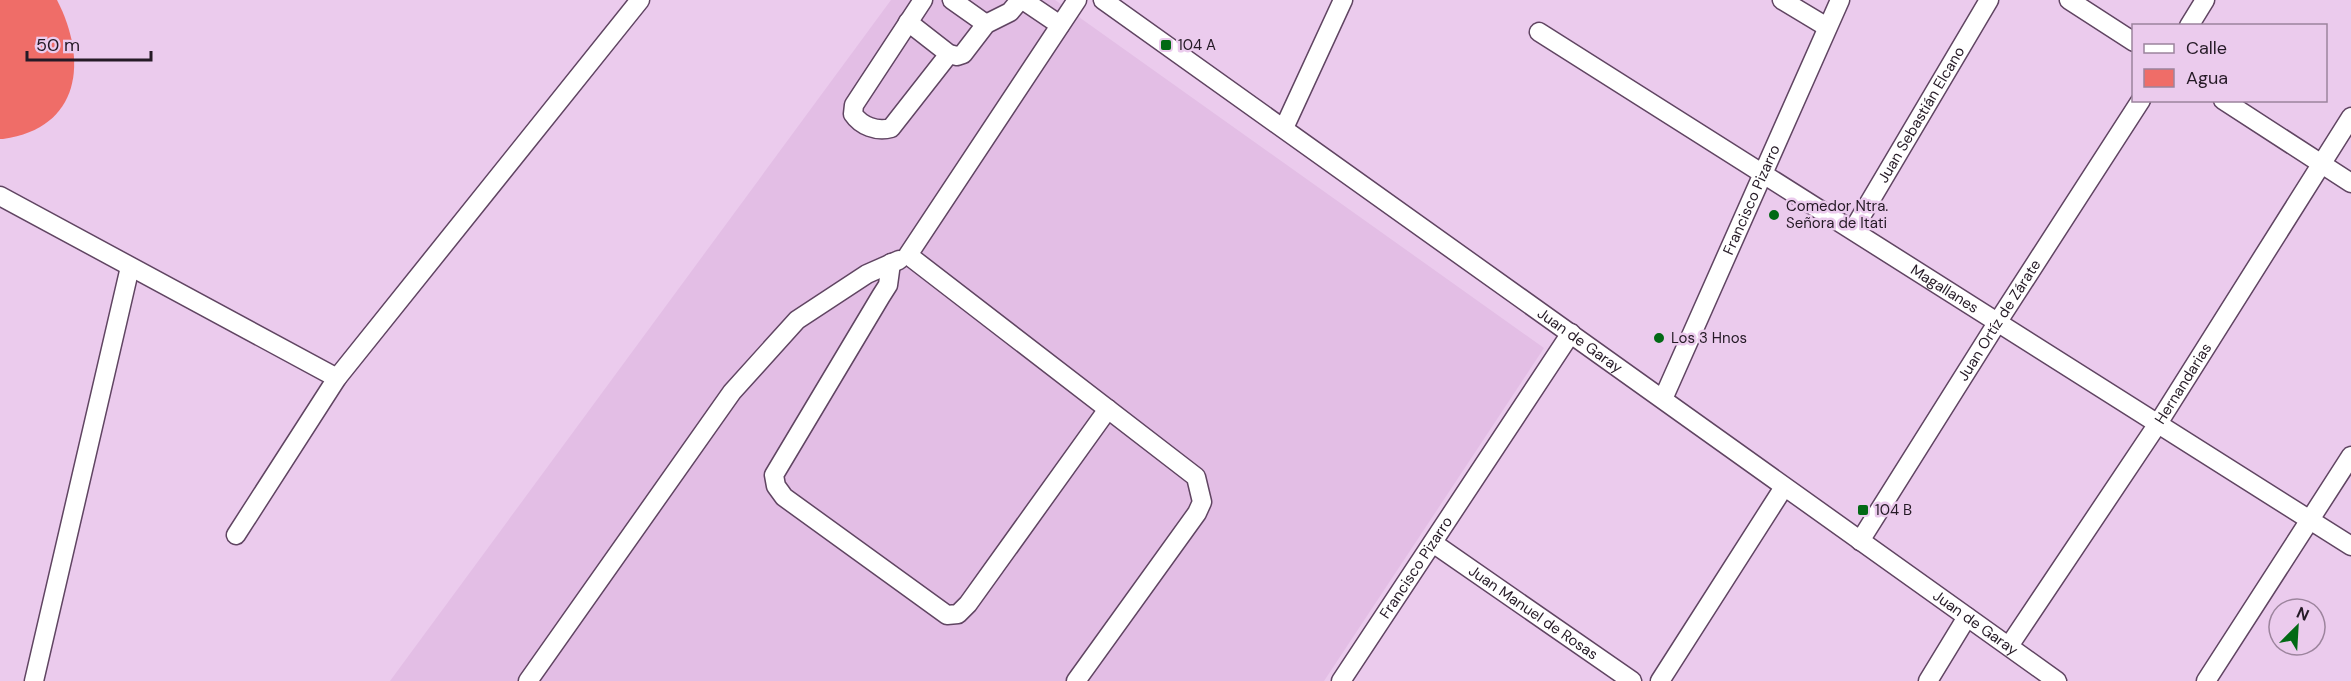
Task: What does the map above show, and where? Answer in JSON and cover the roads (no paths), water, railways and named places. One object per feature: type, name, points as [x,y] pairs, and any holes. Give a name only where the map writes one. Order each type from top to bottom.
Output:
[{"type":"street","points":[[236,535],[337,378],[640,0]]},
{"type":"street","points":[[923,0],[854,105],[853,114],[858,122],[876,129],[891,128],[950,54]]},
{"type":"street","points":[[952,0],[986,24]]},
{"type":"street","points":[[908,22],[950,54],[957,56],[963,54],[986,24],[1010,12],[1022,0],[1060,25]]},
{"type":"street","points":[[528,681],[732,392],[797,320],[867,274],[908,255],[1077,0]]},
{"type":"street","name":"Juan de Garay","points":[[1103,0],[2057,681]]},
{"type":"street","points":[[1284,128],[1343,0]]},
{"type":"street","points":[[1782,0],[1827,27]]},
{"type":"street","name":"Francisco Pizarro","points":[[1663,399],[1840,0]]},
{"type":"street","name":"Juan Sebastián Elcano","points":[[1853,230],[1989,0]]},
{"type":"street","points":[[2069,0],[2132,41]]},
{"type":"street","points":[[2190,24],[2205,0]]},
{"type":"street","name":"Magallanes","points":[[1539,32],[2351,546]]},
{"type":"street","name":"Juan Ortíz de Zárate","points":[[1860,541],[2140,102]]},
{"type":"street","points":[[2226,102],[2351,183]]},
{"type":"street","name":"Hernandarias","points":[[2009,646],[2157,424],[2351,117]]},
{"type":"street","points":[[0,196],[337,378]]},
{"type":"street","points":[[908,255],[1196,477],[1202,502],[1197,513],[1076,681]]},
{"type":"street","points":[[891,263],[888,285],[774,475],[776,486],[784,497],[947,615],[958,614],[969,604],[1108,409]]},
{"type":"street","points":[[34,681],[130,267]]},
{"type":"street","name":"Francisco Pizarro","points":[[1341,681],[1571,333]]},
{"type":"street","points":[[2206,681],[2351,456]]},
{"type":"street","points":[[1660,681],[1784,487]]},
{"type":"street","name":"Juan Manuel de Rosas","points":[[1433,543],[1632,681]]},
{"type":"street","points":[[1928,681],[1967,617]]},
{"type":"water","points":[[0,0],[57,0],[73,45],[74,67],[71,88],[63,106],[49,121],[29,132],[3,139],[0,139]]},
{"type":"place","name":"104 A","points":[[1166,45]]},
{"type":"place","name":"Comedor Ntra. Señora de Itati","points":[[1774,215]]},
{"type":"place","name":"Los 3 Hnos","points":[[1659,338]]},
{"type":"place","name":"104 B","points":[[1863,510]]}]
